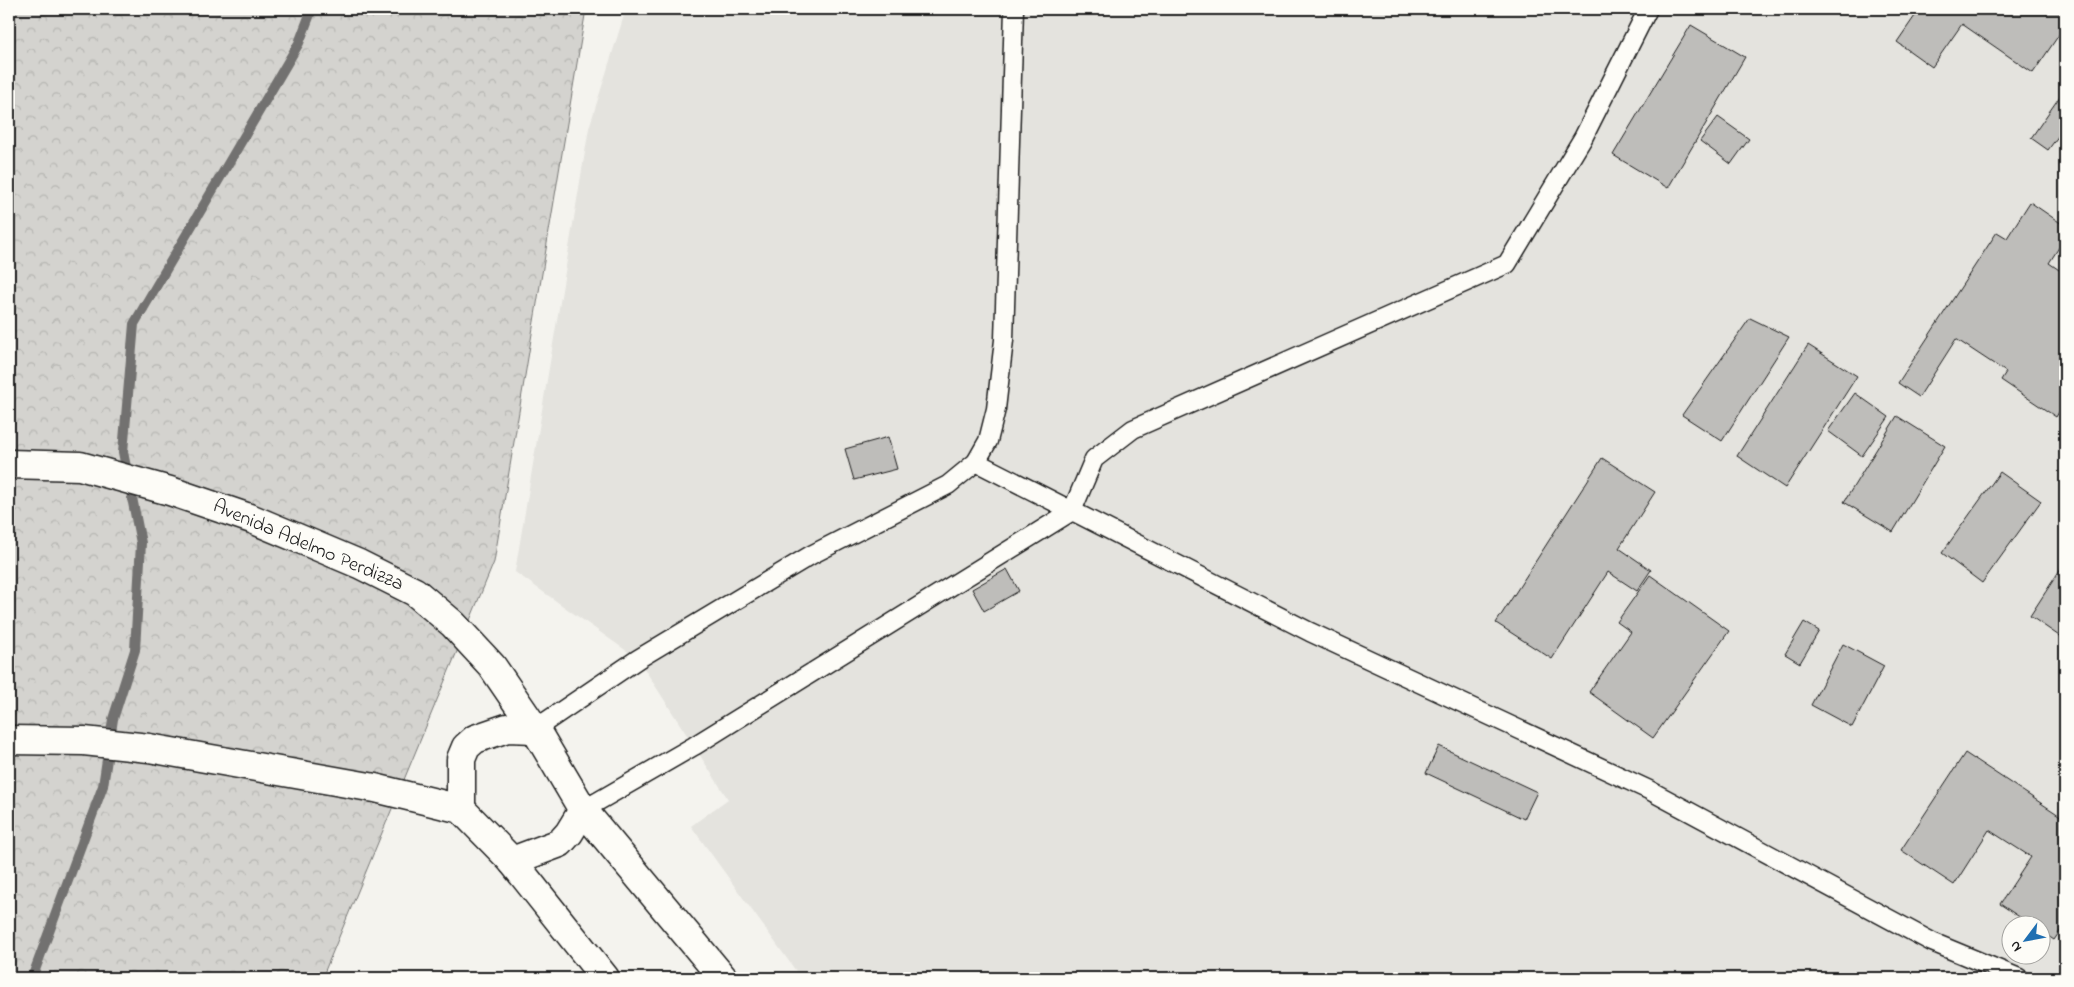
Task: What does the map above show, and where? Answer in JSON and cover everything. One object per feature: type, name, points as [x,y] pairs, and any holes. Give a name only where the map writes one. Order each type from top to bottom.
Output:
[{"type":"main road","name":"Avenida Adelmo Perdizza","points":[[9,464],[80,466],[170,491],[252,519],[360,564],[415,592],[453,624],[492,666],[535,729],[583,810],[723,978]]},
{"type":"main road","points":[[461,809],[462,758],[466,747],[475,739],[507,728],[535,729]]},
{"type":"main road","points":[[9,740],[84,741],[149,748],[375,788],[461,809],[512,861],[605,978]]},
{"type":"main road","points":[[512,861],[560,843],[569,833],[583,810]]},
{"type":"lane","points":[[535,729],[647,654],[812,555],[948,486],[976,462],[988,441],[996,409],[1004,340],[1014,9]]},
{"type":"lane","points":[[583,810],[694,746],[1072,511],[1094,459],[1133,429],[1507,264],[1583,138],[1648,9]]},
{"type":"lane","points":[[976,462],[1310,632],[1649,790],[1932,942],[2018,978]]},
{"type":"shaded area","points":[[626,9],[2065,9],[2065,978],[801,978],[691,826],[728,799],[638,659],[515,572],[589,128]]},
{"type":"green space","points":[[9,9],[586,9],[494,562],[322,978],[9,978],[9,547],[13,535],[9,512]]},
{"type":"building","points":[[1911,9],[2065,9],[2065,26],[2033,73],[1962,24],[1932,67],[1897,42],[1917,13]]},
{"type":"building","points":[[1691,25],[1745,57],[1668,188],[1613,155]]},
{"type":"building","points":[[2065,89],[2065,127],[2048,150],[2031,138]]},
{"type":"building","points":[[1718,117],[1749,139],[1731,164],[1700,141]]},
{"type":"building","points":[[2030,202],[2065,226],[2065,238],[2049,263],[2065,274],[2065,402],[2056,417],[2001,380],[2006,372],[1956,339],[1919,397],[1898,383],[1997,232],[2007,238]]},
{"type":"building","points":[[1750,318],[1789,337],[1722,441],[1682,415]]},
{"type":"building","points":[[1808,345],[1857,376],[1785,488],[1737,456]]},
{"type":"building","points":[[1855,393],[1889,417],[1862,456],[1828,431]]},
{"type":"building","points":[[1897,416],[1945,446],[1893,532],[1844,502]]},
{"type":"building","points":[[888,437],[897,469],[854,480],[845,449]]},
{"type":"building","points":[[1602,458],[1655,492],[1619,548],[1651,570],[1637,591],[1608,572],[1552,659],[1496,623]]},
{"type":"building","points":[[2000,472],[2041,501],[1982,583],[1942,553]]},
{"type":"building","points":[[2065,562],[2065,640],[2030,616]]},
{"type":"building","points":[[1007,569],[1019,591],[984,611],[972,589]]},
{"type":"building","points":[[1650,575],[1729,631],[1653,738],[1589,692],[1631,632],[1617,622]]},
{"type":"building","points":[[1804,622],[1819,631],[1800,663],[1785,654]]},
{"type":"building","points":[[1843,644],[1884,666],[1852,727],[1811,705]]},
{"type":"building","points":[[1439,746],[1537,792],[1524,819],[1426,773]]},
{"type":"building","points":[[1965,753],[2065,819],[2065,924],[2054,940],[2052,939],[2052,914],[2015,914],[2000,904],[2031,857],[1989,830],[1954,885],[1901,850]]},
{"type":"waterway","points":[[32,978],[103,786],[113,719],[135,650],[141,543],[123,452],[134,324],[299,43],[312,9]]}]
